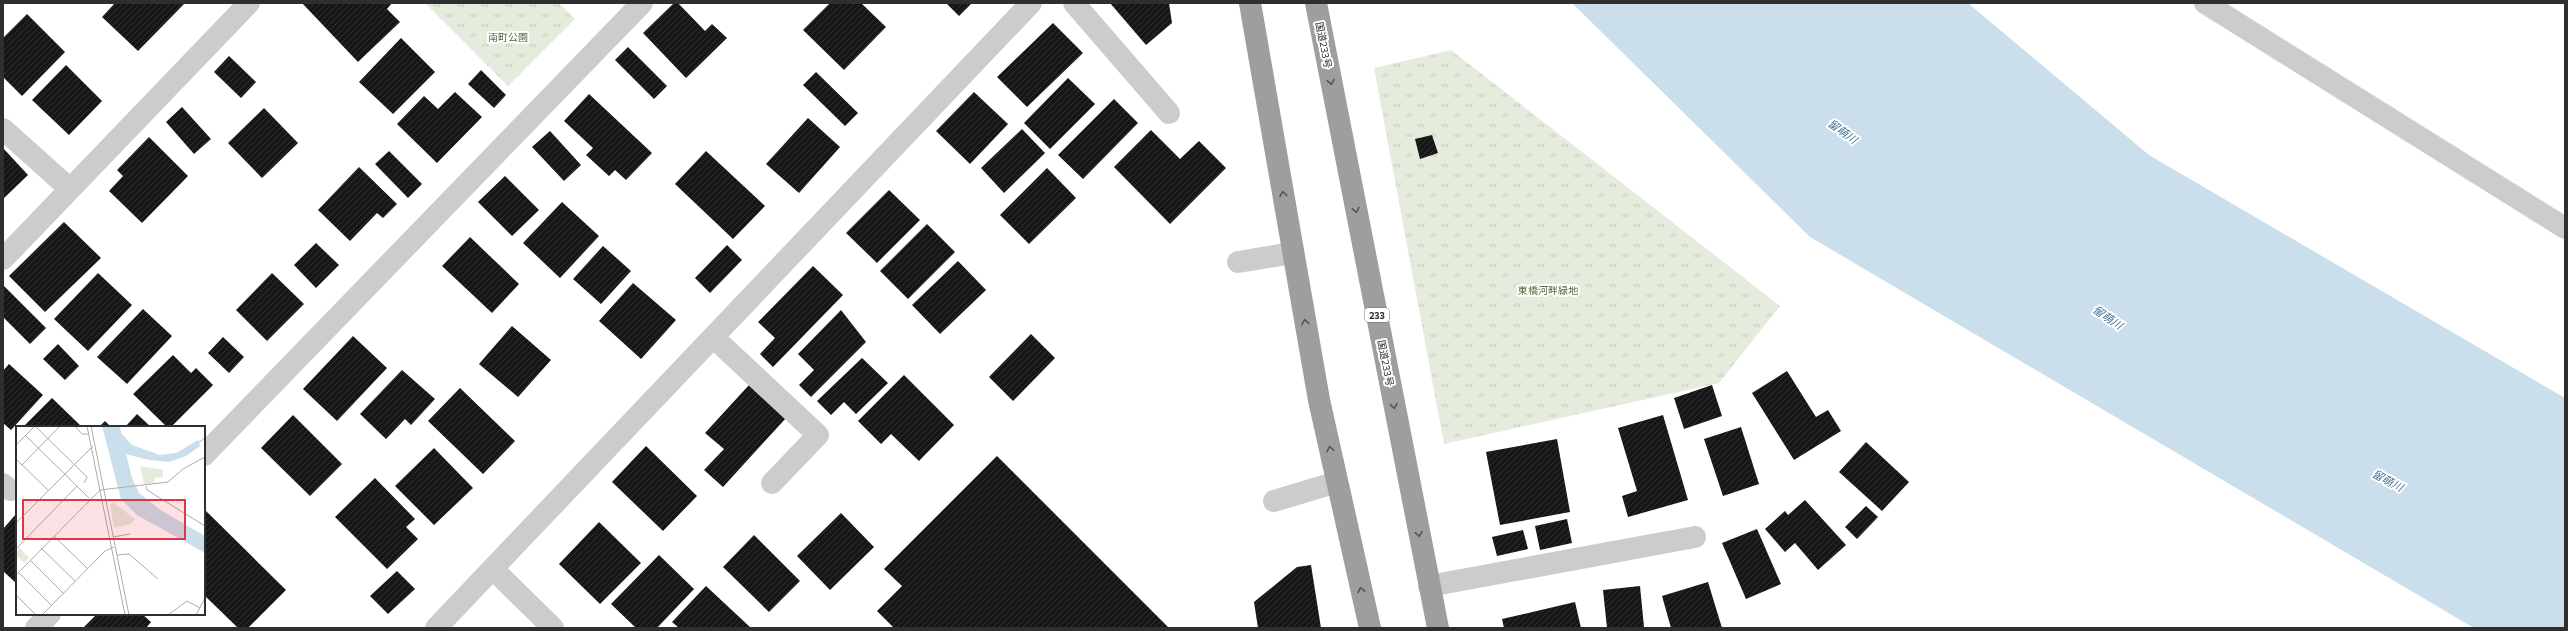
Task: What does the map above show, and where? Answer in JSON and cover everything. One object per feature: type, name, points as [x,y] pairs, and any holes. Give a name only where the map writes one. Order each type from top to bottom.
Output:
[{"type":"highway","points":[[1250,3],[1319,400],[1370,628]]},
{"type":"highway","name":"国道233号","points":[[1316,3],[1438,628]]},
{"type":"street","points":[[3,259],[249,3]]},
{"type":"street","points":[[205,454],[642,3]]},
{"type":"street","points":[[436,628],[1031,3]]},
{"type":"street","points":[[1074,3],[1169,113]]},
{"type":"street","points":[[2205,3],[2565,228]]},
{"type":"street","points":[[3,129],[70,189]]},
{"type":"street","points":[[1238,262],[1293,253]]},
{"type":"street","points":[[713,337],[818,435],[772,483]]},
{"type":"street","points":[[1274,501],[1337,482]]},
{"type":"street","points":[[1430,586],[1695,537]]},
{"type":"street","points":[[492,569],[553,628]]},
{"type":"street","points":[[36,628],[49,615]]},
{"type":"green space","name":"南町公園","points":[[425,3],[559,3],[575,19],[508,86]]},
{"type":"green space","name":"東橋河畔緑地","points":[[1451,50],[1780,306],[1719,383],[1444,444],[1374,68]]},
{"type":"water","name":"留萌川","points":[[1572,3],[1968,3],[2149,155],[2565,398],[2565,628],[2474,628],[1810,237]]},
{"type":"building","points":[[115,3],[185,3],[138,51],[102,17]]},
{"type":"building","points":[[302,3],[392,3],[387,9],[400,22],[358,62]]},
{"type":"building","points":[[674,3],[678,3],[705,31],[712,24],[727,38],[686,78],[643,33]]},
{"type":"building","points":[[830,3],[861,3],[886,27],[844,70],[803,30]]},
{"type":"building","points":[[946,3],[972,3],[959,16]]},
{"type":"building","points":[[1110,3],[1169,3],[1172,23],[1146,45]]},
{"type":"building","points":[[27,14],[65,52],[22,96],[3,77],[3,38]]},
{"type":"building","points":[[1053,23],[1083,53],[1027,107],[997,77]]},
{"type":"building","points":[[401,38],[435,72],[393,114],[359,82]]},
{"type":"building","points":[[628,47],[667,86],[654,99],[615,60]]},
{"type":"building","points":[[229,56],[256,82],[241,98],[214,72]]},
{"type":"building","points":[[66,65],[102,101],[69,135],[32,100]]},
{"type":"building","points":[[481,70],[506,95],[494,108],[468,84]]},
{"type":"building","points":[[816,72],[858,113],[845,126],[803,85]]},
{"type":"building","points":[[1068,78],[1095,104],[1050,149],[1024,123]]},
{"type":"building","points":[[455,92],[482,117],[437,163],[397,124],[424,96],[438,109]]},
{"type":"building","points":[[974,92],[1008,124],[970,164],[936,131]]},
{"type":"building","points":[[589,94],[652,153],[626,180],[615,170],[609,176],[586,155],[593,148],[564,121]]},
{"type":"building","points":[[1114,99],[1138,123],[1083,179],[1058,155]]},
{"type":"building","points":[[182,107],[211,139],[194,154],[166,122]]},
{"type":"building","points":[[264,108],[298,143],[262,178],[228,143]]},
{"type":"building","points":[[808,118],[840,147],[799,193],[766,164]]},
{"type":"building","points":[[1022,129],[1045,153],[1004,193],[981,168]]},
{"type":"building","points":[[1151,130],[1180,159],[1199,141],[1226,168],[1170,224],[1114,167]]},
{"type":"building","points":[[550,131],[581,165],[564,181],[532,147]]},
{"type":"building","points":[[1432,135],[1438,153],[1420,159],[1415,139]]},
{"type":"building","points":[[149,137],[188,176],[142,223],[109,191],[123,176],[117,170]]},
{"type":"building","points":[[3,148],[28,175],[3,199]]},
{"type":"building","points":[[389,151],[422,184],[408,198],[375,164]]},
{"type":"building","points":[[706,151],[765,206],[733,239],[675,184]]},
{"type":"building","points":[[359,167],[397,204],[383,218],[377,213],[350,241],[318,210]]},
{"type":"building","points":[[1047,168],[1076,198],[1029,244],[1000,215]]},
{"type":"building","points":[[505,176],[539,210],[512,236],[478,202]]},
{"type":"building","points":[[889,190],[920,220],[877,263],[846,233]]},
{"type":"building","points":[[562,202],[599,236],[560,278],[523,243]]},
{"type":"building","points":[[64,222],[101,258],[45,312],[9,276]]},
{"type":"building","points":[[927,224],[955,252],[908,299],[880,271]]},
{"type":"building","points":[[470,237],[519,284],[492,313],[442,266]]},
{"type":"building","points":[[316,243],[339,265],[316,288],[294,265]]},
{"type":"building","points":[[727,245],[742,260],[710,293],[695,278]]},
{"type":"building","points":[[603,246],[631,271],[601,304],[573,279]]},
{"type":"building","points":[[958,261],[986,290],[940,334],[912,305]]},
{"type":"building","points":[[813,266],[843,295],[773,367],[760,354],[775,338],[758,322]]},
{"type":"building","points":[[98,273],[132,305],[88,351],[54,319]]},
{"type":"building","points":[[272,273],[304,304],[267,341],[236,310]]},
{"type":"building","points":[[633,283],[676,320],[641,359],[599,321]]},
{"type":"building","points":[[3,285],[46,328],[30,344],[3,317]]},
{"type":"building","points":[[143,309],[172,336],[127,384],[97,357]]},
{"type":"building","points":[[841,310],[866,342],[811,397],[799,385],[814,370],[798,354]]},
{"type":"building","points":[[512,326],[551,360],[518,397],[479,364]]},
{"type":"building","points":[[1031,334],[1055,358],[1013,401],[989,377]]},
{"type":"building","points":[[353,336],[387,368],[337,421],[303,389]]},
{"type":"building","points":[[223,337],[244,357],[229,373],[208,353]]},
{"type":"building","points":[[58,344],[79,366],[65,380],[43,359]]},
{"type":"building","points":[[173,355],[191,373],[196,368],[213,385],[172,426],[166,426],[133,394]]},
{"type":"building","points":[[862,358],[888,383],[856,414],[844,402],[831,415],[817,401]]},
{"type":"building","points":[[9,364],[43,395],[11,430],[3,423],[3,371]]},
{"type":"building","points":[[402,370],[435,399],[411,425],[405,419],[386,439],[360,414]]},
{"type":"building","points":[[1787,371],[1816,417],[1828,410],[1841,431],[1794,460],[1752,393]]},
{"type":"building","points":[[904,375],[954,425],[919,461],[891,434],[881,444],[858,421]]},
{"type":"building","points":[[749,385],[786,418],[723,487],[704,470],[724,449],[705,433]]},
{"type":"building","points":[[1712,385],[1722,416],[1684,429],[1674,398]]},
{"type":"building","points":[[460,388],[515,441],[483,474],[428,421]]},
{"type":"building","points":[[52,398],[81,426],[24,426]]},
{"type":"building","points":[[137,414],[150,426],[126,426]]},
{"type":"building","points":[[293,415],[342,464],[310,496],[261,448]]},
{"type":"building","points":[[1663,415],[1688,500],[1628,517],[1622,496],[1637,491],[1618,428]]},
{"type":"building","points":[[105,421],[110,426],[100,426]]},
{"type":"building","points":[[1741,427],[1759,484],[1723,496],[1704,439]]},
{"type":"building","points":[[1557,439],[1570,512],[1500,525],[1486,452]]},
{"type":"building","points":[[1866,442],[1909,482],[1882,511],[1839,472]]},
{"type":"building","points":[[646,446],[697,496],[663,531],[612,482]]},
{"type":"building","points":[[434,448],[473,488],[434,525],[395,486]]},
{"type":"building","points":[[997,456],[1169,628],[894,628],[877,611],[902,586],[884,569]]},
{"type":"building","points":[[375,478],[415,519],[406,527],[418,539],[387,569],[335,517]]},
{"type":"building","points":[[1805,500],[1846,545],[1818,570],[1795,543],[1785,552],[1765,529],[1785,511],[1788,515]]},
{"type":"building","points":[[1866,506],[1878,517],[1857,539],[1845,527]]},
{"type":"building","points":[[205,510],[286,590],[248,628],[238,628],[205,596]]},
{"type":"building","points":[[841,513],[874,547],[830,590],[797,556]]},
{"type":"building","points":[[16,514],[16,583],[3,571],[3,529]]},
{"type":"building","points":[[1567,519],[1572,543],[1540,550],[1535,526]]},
{"type":"building","points":[[599,522],[641,563],[600,604],[559,564]]},
{"type":"building","points":[[1757,529],[1781,584],[1746,599],[1722,543]]},
{"type":"building","points":[[1523,530],[1528,549],[1497,556],[1492,537]]},
{"type":"building","points":[[754,535],[800,581],[769,612],[723,567]]},
{"type":"building","points":[[659,555],[694,589],[657,628],[636,628],[611,604]]},
{"type":"building","points":[[1311,565],[1321,628],[1258,628],[1254,602],[1297,567]]},
{"type":"building","points":[[397,571],[415,589],[388,614],[370,596]]},
{"type":"building","points":[[1708,582],[1722,628],[1671,628],[1662,596]]},
{"type":"building","points":[[706,586],[751,628],[679,628],[672,622]]},
{"type":"building","points":[[1640,586],[1644,627],[1607,628],[1603,590]]},
{"type":"building","points":[[1575,602],[1581,628],[1504,628],[1502,619]]},
{"type":"building","points":[[96,615],[143,615],[151,622],[146,628],[83,628]]}]
